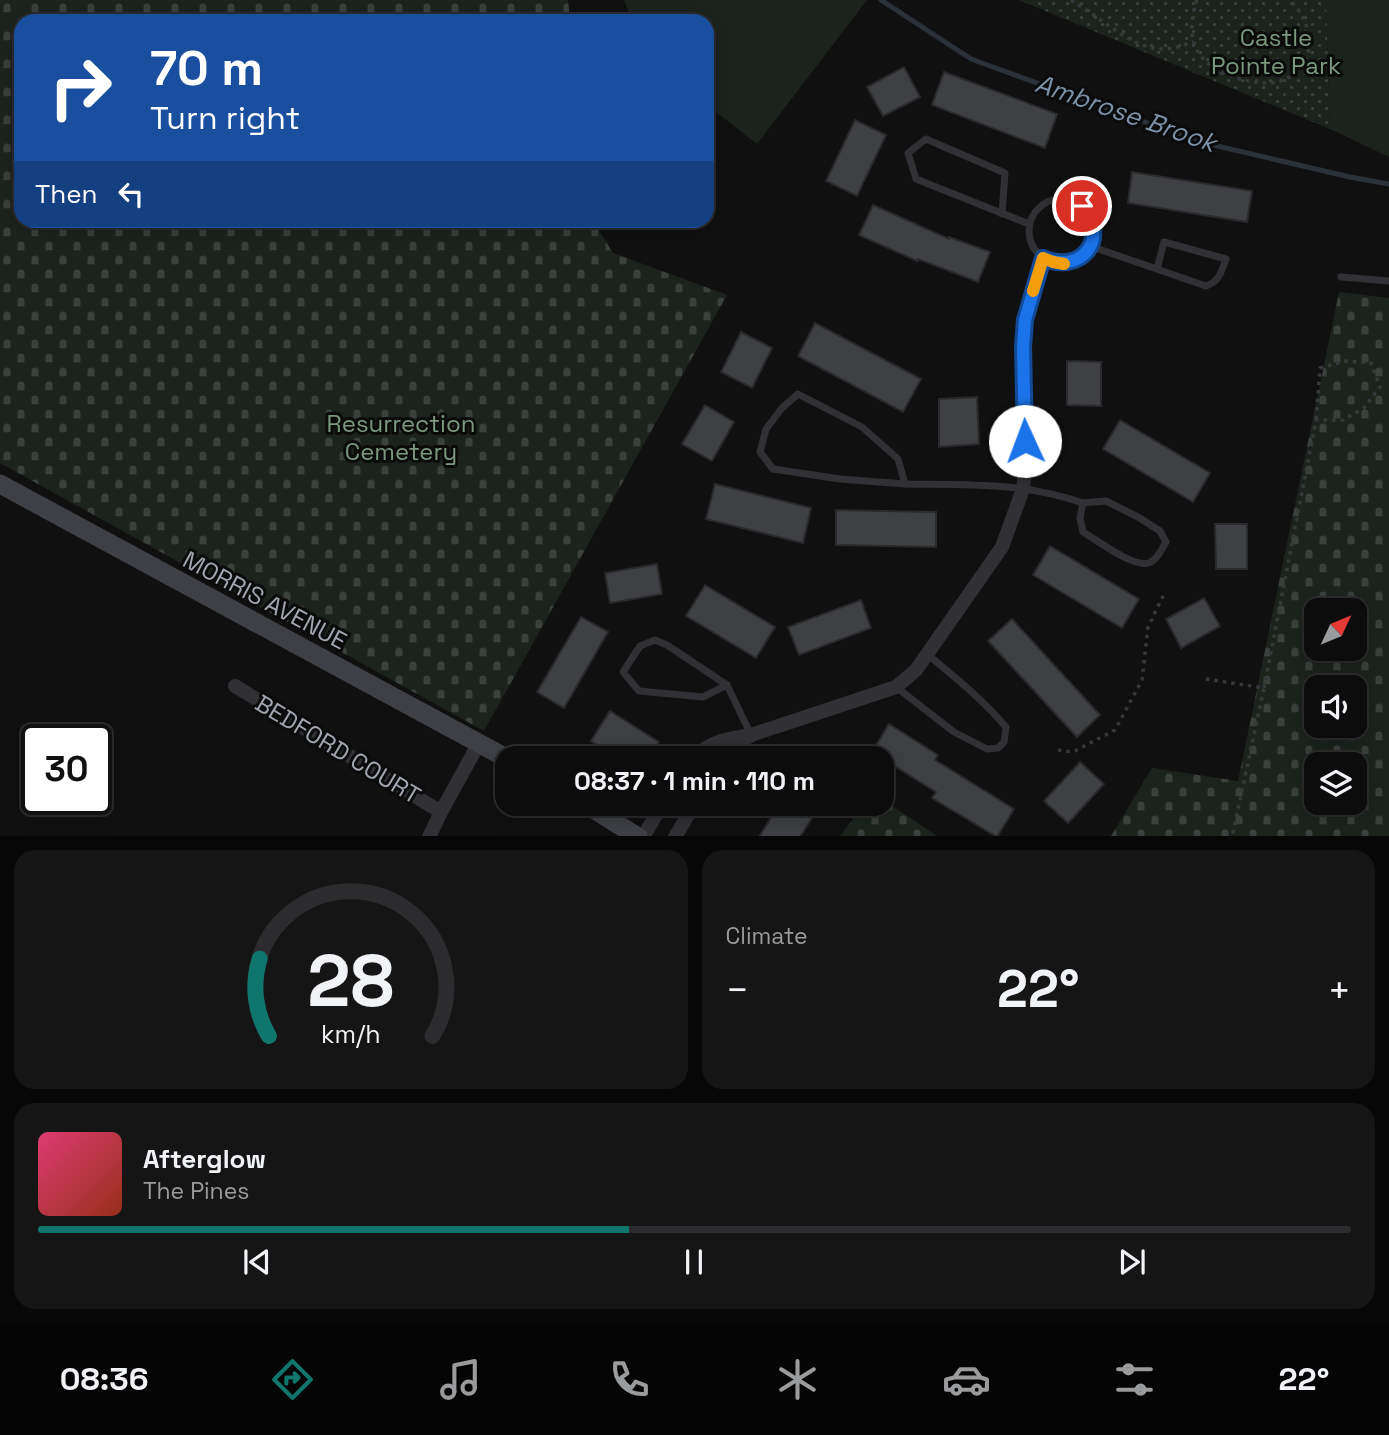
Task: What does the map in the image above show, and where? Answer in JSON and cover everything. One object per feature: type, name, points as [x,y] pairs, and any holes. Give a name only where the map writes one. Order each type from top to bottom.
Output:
[{"type":"street","points":[[708,746],[717,740],[751,735],[896,687],[916,670],[1002,547],[1023,489],[1026,463],[1023,347],[1025,320],[1043,258]]},
{"type":"street","name":"MORRIS AVENUE","points":[[0,484],[495,752]]},
{"type":"street","name":"BEDFORD COURT","points":[[234,686],[441,811]]},
{"type":"street","points":[[735,746],[751,735]]},
{"type":"street","points":[[429,836],[479,743]]},
{"type":"street","points":[[606,816],[641,836],[654,816]]},
{"type":"street","points":[[675,836],[687,816]]},
{"type":"lane","points":[[1002,214],[1005,173],[926,139],[908,153],[916,179],[1002,214],[1029,224]]},
{"type":"lane","points":[[1050,200],[1072,200],[1089,214],[1093,224],[1094,236],[1090,246],[1084,255],[1074,261],[1064,264],[1053,262],[1036,251],[1031,243],[1029,224],[1041,206],[1050,200]]},
{"type":"lane","points":[[1090,246],[1206,286],[1219,277],[1226,259],[1164,243],[1157,269]]},
{"type":"lane","points":[[1341,277],[1389,281]]},
{"type":"lane","points":[[905,484],[898,459],[862,426],[798,394],[782,408],[766,429],[760,452],[773,469],[840,480],[905,484],[998,485],[1063,496],[1083,503],[1106,501],[1160,531],[1166,542],[1151,563],[1141,564],[1120,555],[1083,532],[1080,518],[1083,503]]},
{"type":"lane","points":[[727,685],[703,698],[639,691],[623,672],[640,646],[654,640],[667,645],[727,685],[751,735]]},
{"type":"lane","points":[[896,687],[954,732],[988,750],[998,748],[1004,742],[1006,727],[992,710],[926,653]]},
{"type":"path","points":[[1072,0],[1127,38],[1145,47],[1174,48],[1193,41]]},
{"type":"path","points":[[1197,0],[1193,41],[1202,58],[1224,74],[1269,83],[1296,73],[1305,61],[1310,44],[1305,21],[1296,6],[1288,0]]},
{"type":"path","points":[[1232,836],[1316,420],[1320,368],[1346,361],[1371,363],[1380,387],[1364,408],[1343,420],[1316,420]]},
{"type":"path","points":[[1058,750],[1073,752],[1115,730],[1142,680],[1148,626],[1165,592]]},
{"type":"path","points":[[1206,679],[1264,688]]},
{"type":"green space","name":"Resurrection Cemetery","points":[[0,0],[568,0],[569,14],[14,14],[14,228],[597,228],[613,253],[727,295],[484,731],[0,463]]},
{"type":"green space","points":[[624,0],[867,0],[757,144],[714,110],[714,14],[629,14]]},
{"type":"green space","name":"Castle Pointe Park","points":[[1019,0],[1326,0],[1330,129]]},
{"type":"green space","points":[[1326,0],[1389,0],[1389,157],[1330,129]]},
{"type":"green space","points":[[1339,292],[1389,298],[1389,836],[1111,836],[1152,768],[1238,781]]},
{"type":"green space","points":[[894,807],[937,836],[840,836],[855,816],[894,816]]},
{"type":"building","points":[[904,67],[920,97],[883,116],[867,87]]},
{"type":"building","points":[[944,72],[1057,114],[1045,148],[932,105]]},
{"type":"building","points":[[855,120],[886,135],[857,196],[826,181]]},
{"type":"building","points":[[1132,172],[1252,191],[1247,222],[1128,203]]},
{"type":"building","points":[[873,205],[949,239],[990,252],[978,282],[918,259],[917,261],[859,235]]},
{"type":"building","points":[[815,323],[921,379],[903,412],[798,356]]},
{"type":"building","points":[[741,332],[772,348],[752,388],[721,372]]},
{"type":"building","points":[[1067,361],[1101,362],[1101,406],[1067,405]]},
{"type":"building","points":[[977,397],[979,444],[939,447],[939,399]]},
{"type":"building","points":[[705,405],[734,422],[712,461],[682,444]]},
{"type":"building","points":[[1120,420],[1210,473],[1193,502],[1103,449]]},
{"type":"building","points":[[715,484],[811,508],[803,543],[706,519]]},
{"type":"building","points":[[836,510],[936,512],[936,547],[836,545]]},
{"type":"building","points":[[1215,524],[1247,524],[1247,569],[1216,569]]},
{"type":"building","points":[[1050,546],[1139,599],[1122,628],[1033,575]]},
{"type":"building","points":[[657,564],[662,594],[610,603],[605,573]]},
{"type":"building","points":[[705,585],[775,627],[756,658],[686,616]]},
{"type":"building","points":[[1204,598],[1220,626],[1181,648],[1166,619]]},
{"type":"building","points":[[861,600],[871,628],[799,655],[788,627]]},
{"type":"building","points":[[581,617],[608,632],[564,708],[537,692]]},
{"type":"building","points":[[1012,619],[1100,715],[1077,737],[988,641]]},
{"type":"building","points":[[610,711],[659,742],[656,746],[599,746],[591,741]]},
{"type":"building","points":[[889,724],[938,755],[935,760],[1014,809],[995,836],[932,798],[936,792],[894,766],[894,746],[876,746]]},
{"type":"building","points":[[1080,762],[1104,784],[1068,823],[1044,801]]},
{"type":"building","points":[[772,816],[813,816],[801,836],[760,836]]},
{"type":"waterway","name":"Ambrose Brook","points":[[881,0],[971,59],[1200,142],[1389,184]]},
{"type":"slow traffic","points":[[1033,291],[1043,258],[1064,264]]},
{"type":"route","points":[[1025,441],[1025,320],[1043,258],[1064,264],[1084,255],[1090,246],[1094,236],[1093,224],[1082,206]]}]
